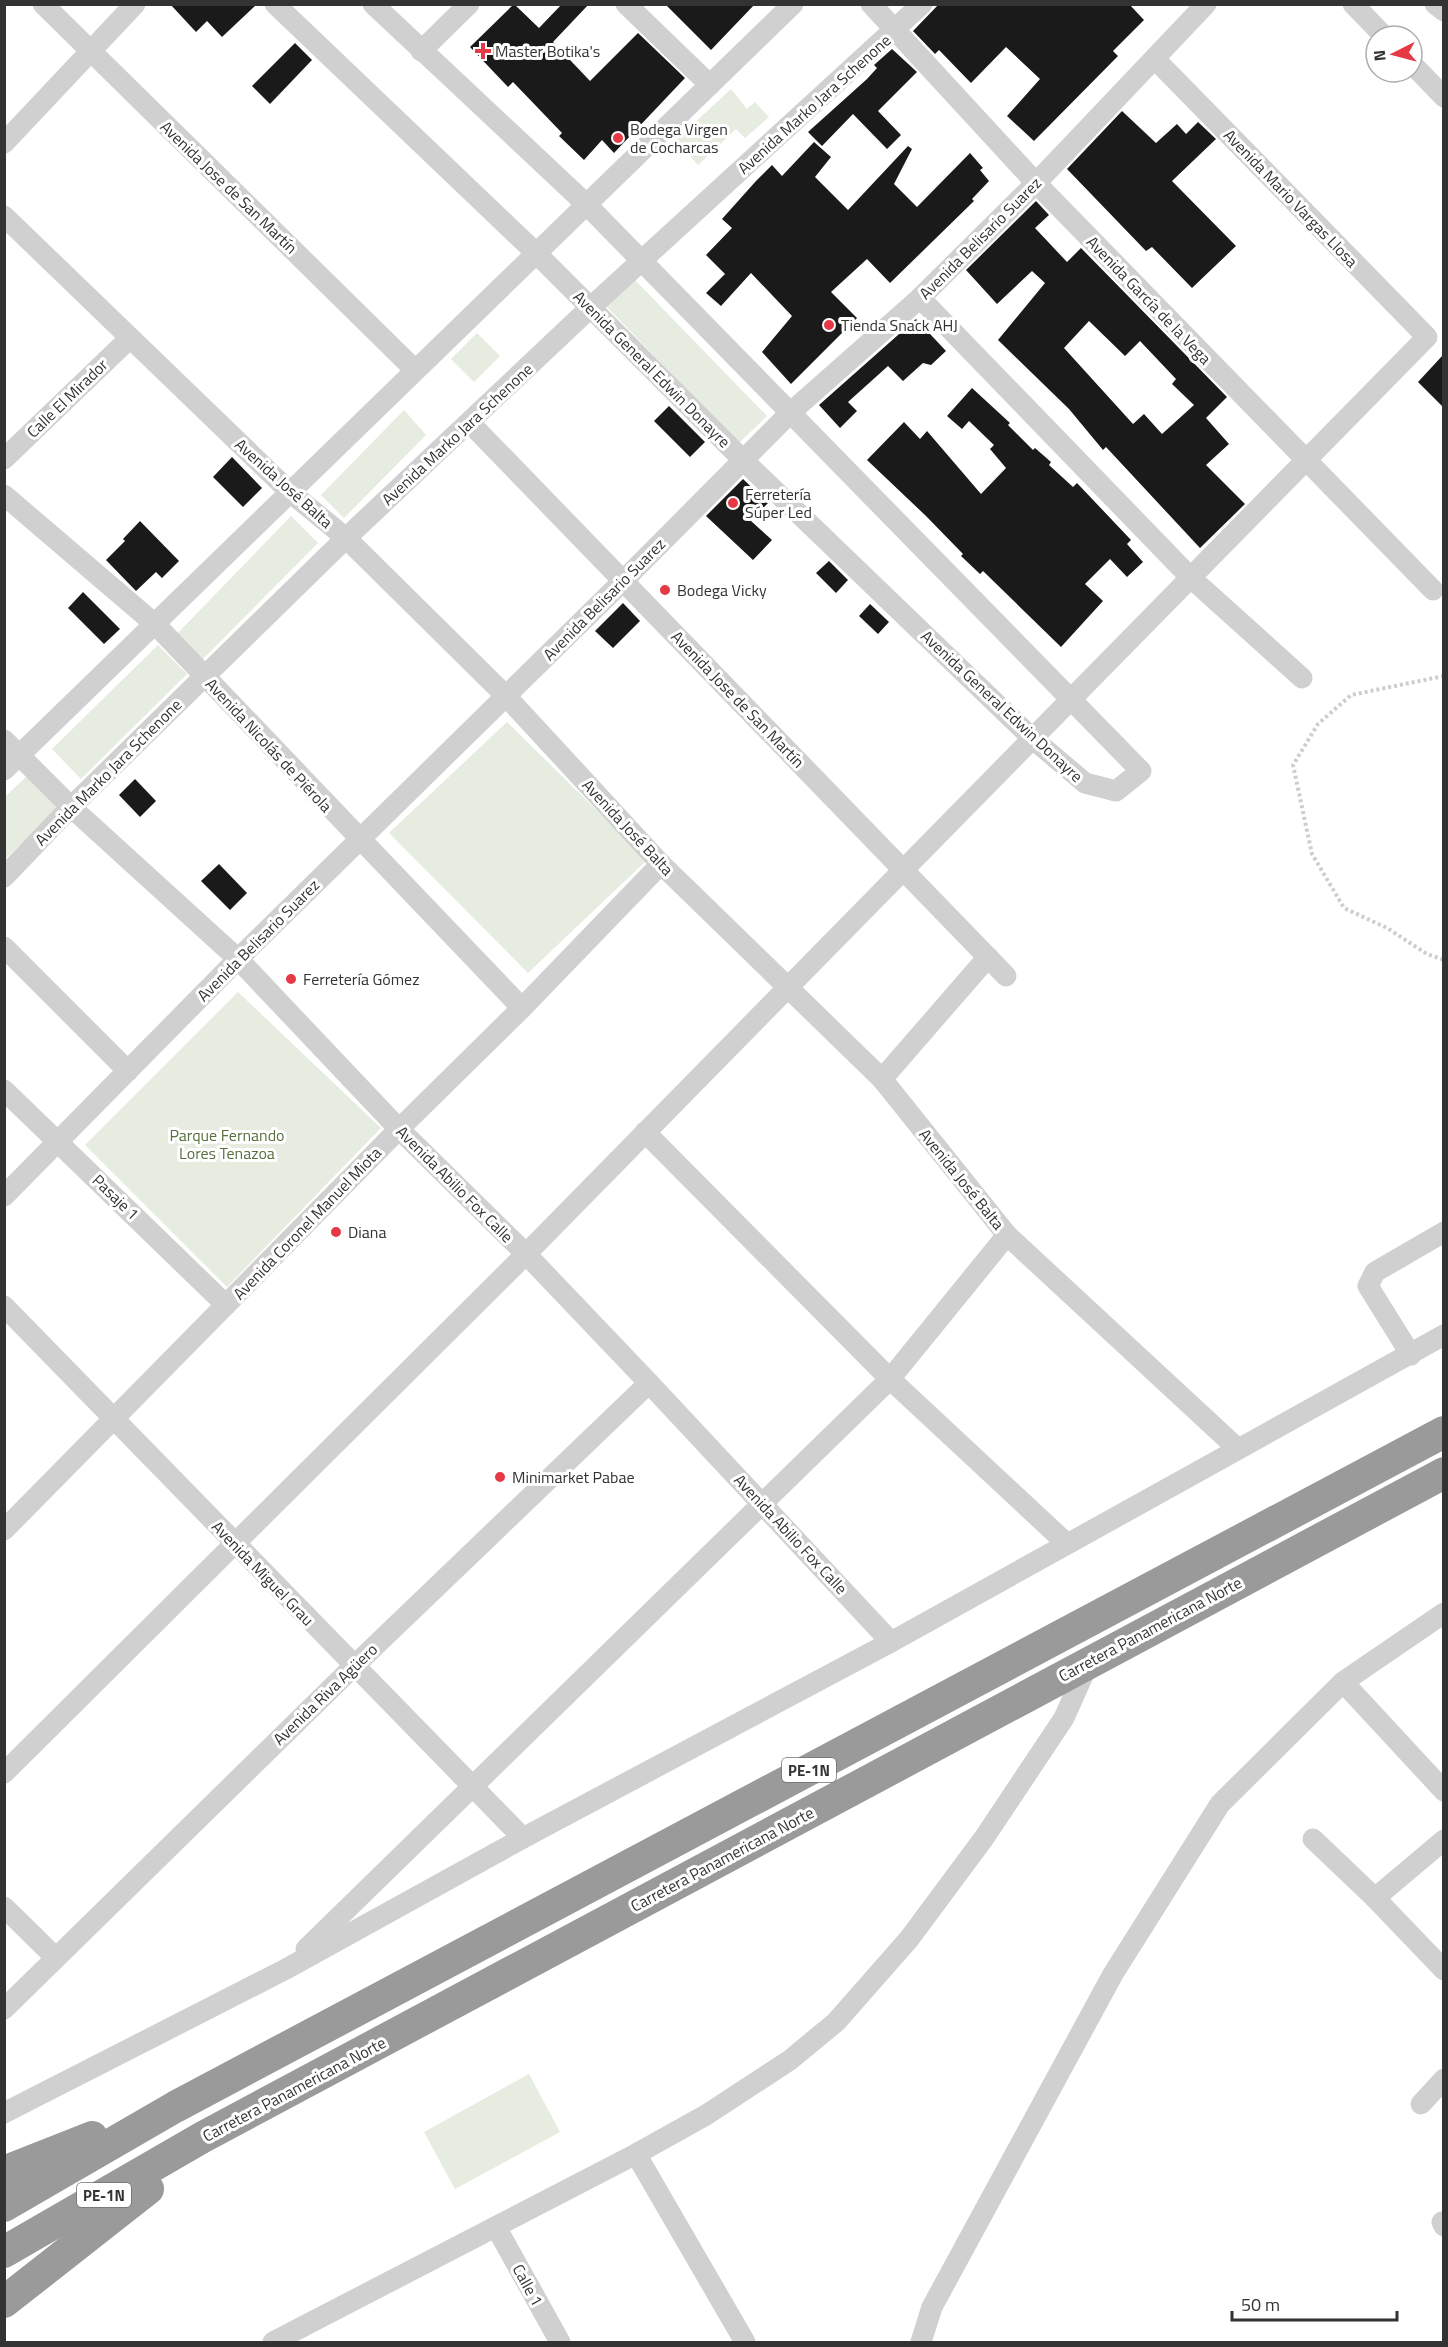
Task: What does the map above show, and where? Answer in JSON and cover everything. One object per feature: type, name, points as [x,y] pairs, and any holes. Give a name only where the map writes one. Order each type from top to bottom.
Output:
[{"type":"highway","name":"PE-1N","points":[[4,2206],[175,2107],[1443,1432]]},
{"type":"highway","name":"Carretera Panamericana Norte","points":[[4,2252],[203,2137],[1443,1473]]},
{"type":"highway","points":[[4,2172],[175,2107]]},
{"type":"highway","points":[[4,2302],[177,2167],[203,2137]]},
{"type":"street","name":"Avenida Jose de San Martín","points":[[43,4],[415,370]]},
{"type":"street","points":[[4,143],[135,4]]},
{"type":"street","name":"Avenida General Edwin Donayre","points":[[275,4],[535,252],[743,460],[1032,738],[1085,783],[1116,791],[1141,771],[586,204],[373,4]]},
{"type":"street","points":[[421,51],[469,4]]},
{"type":"street","points":[[626,4],[710,85]]},
{"type":"street","points":[[4,770],[156,625],[535,252],[793,4]]},
{"type":"street","name":"Avenida García de la Vega","points":[[871,4],[1036,183],[1432,590]]},
{"type":"street","name":"Avenida Marko Jara Schenone","points":[[4,877],[71,807],[346,538],[591,307],[922,4]]},
{"type":"street","name":"Avenida Belisario Suarez","points":[[4,1196],[238,959],[623,581],[791,412],[920,298],[1036,183],[1206,4]]},
{"type":"street","points":[[1353,4],[1372,24]]},
{"type":"street","points":[[1435,4],[1443,11]]},
{"type":"street","name":"Avenida Mario Vargas Llosa","points":[[1155,59],[1427,337],[1305,461]]},
{"type":"street","points":[[1424,76],[1443,96]]},
{"type":"street","name":"Avenida José Balta","points":[[4,216],[290,492],[346,538],[506,696],[661,864],[882,1079],[1007,1235],[1238,1449]]},
{"type":"street","points":[[920,298],[1191,578],[1302,678]]},
{"type":"street","name":"Calle El Mirador","points":[[4,459],[130,338]]},
{"type":"street","name":"Avenida Jose de San Martín","points":[[470,423],[1006,976]]},
{"type":"street","points":[[4,1773],[526,1254],[787,986],[1032,738],[1072,701],[1305,461]]},
{"type":"street","name":"Avenida Nicolás de Piérola","points":[[4,495],[156,625],[522,1008]]},
{"type":"street","name":"Avenida Abilio Fox Calle","points":[[4,740],[71,807],[238,959],[399,1129],[526,1254],[764,1504],[891,1642]]},
{"type":"street","name":"Avenida Coronel Manuel Miota","points":[[4,1530],[399,1129],[522,1008],[661,864]]},
{"type":"street","points":[[4,947],[128,1071]]},
{"type":"street","points":[[882,1079],[988,957]]},
{"type":"street","name":"Pasaje 1","points":[[4,1090],[226,1305]]},
{"type":"street","points":[[645,1132],[890,1379],[1066,1543]]},
{"type":"street","points":[[1411,1354],[1368,1286],[1375,1272],[1443,1232]]},
{"type":"street","points":[[286,1969],[890,1379],[1007,1235]]},
{"type":"street","name":"Avenida Miguel Grau","points":[[4,1306],[234,1545],[523,1838]]},
{"type":"street","points":[[4,2113],[286,1969],[523,1838],[891,1642],[1443,1335]]},
{"type":"street","name":"Avenida Riva Agüero","points":[[4,2009],[354,1666],[649,1383]]},
{"type":"street","points":[[921,2343],[932,2307],[1102,1994],[1220,1803],[1343,1682],[1442,1616]]},
{"type":"street","points":[[273,2343],[636,2154],[706,2115],[790,2060],[836,2022],[909,1939],[984,1838],[1064,1718],[1089,1662]]},
{"type":"street","points":[[1343,1682],[1443,1791]]},
{"type":"street","points":[[1313,1839],[1375,1898],[1443,1970]]},
{"type":"street","points":[[1375,1898],[1443,1840]]},
{"type":"street","points":[[4,1907],[56,1958]]},
{"type":"street","points":[[1421,2104],[1443,2079]]},
{"type":"street","points":[[636,2154],[745,2343]]},
{"type":"street","name":"Calle 1","points":[[496,2227],[560,2343]]},
{"type":"path","points":[[1443,676],[1351,695],[1318,724],[1293,765],[1312,854],[1344,908],[1386,928],[1427,954],[1443,960]]},
{"type":"green space","points":[[731,89],[747,109],[755,102],[769,117],[745,138],[736,129],[698,165],[676,140]]},
{"type":"green space","points":[[634,279],[767,416],[739,443],[606,306]]},
{"type":"green space","points":[[477,333],[500,356],[474,382],[451,359]]},
{"type":"green space","points":[[404,410],[426,435],[344,518],[321,495]]},
{"type":"green space","points":[[291,516],[318,543],[199,663],[174,637]]},
{"type":"green space","points":[[158,645],[187,674],[81,779],[52,749]]},
{"type":"green space","points":[[507,722],[647,860],[528,973],[389,833]]},
{"type":"green space","points":[[31,772],[62,805],[5,859],[5,797]]},
{"type":"green space","name":"Parque Fernando Lores Tenazoa","points":[[238,992],[381,1128],[227,1287],[85,1145]]},
{"type":"green space","points":[[529,2074],[560,2132],[455,2189],[424,2132]]},
{"type":"building","points":[[170,4],[257,4],[222,37],[207,21],[196,32]]},
{"type":"building","points":[[514,4],[539,28],[562,4],[589,4],[553,42],[590,81],[638,33],[685,78],[614,153],[602,140],[584,160],[559,136],[562,133],[513,82],[508,87],[470,47]]},
{"type":"building","points":[[665,4],[755,4],[711,50]]},
{"type":"building","points":[[939,4],[1129,4],[1144,20],[1113,51],[1118,56],[1034,141],[1007,116],[1040,79],[1006,47],[971,83],[939,50],[935,54],[913,31]]},
{"type":"building","points":[[295,43],[312,60],[270,104],[252,86]]},
{"type":"building","points":[[892,49],[917,72],[878,111],[901,135],[887,149],[853,114],[822,146],[808,132],[867,79],[877,68],[874,65]]},
{"type":"building","points":[[1122,111],[1156,143],[1177,124],[1186,134],[1198,122],[1216,139],[1172,181],[1236,246],[1192,288],[1152,247],[1146,251],[1067,169]]},
{"type":"building","points":[[814,142],[831,157],[815,177],[848,210],[908,146],[912,149],[894,184],[917,207],[970,153],[983,168],[980,170],[989,181],[972,199],[974,201],[890,283],[867,259],[831,292],[857,318],[791,384],[762,352],[792,316],[751,273],[721,306],[706,293],[725,274],[706,255],[732,228],[722,219],[756,181],[772,165],[782,176]]},
{"type":"building","points":[[1036,201],[1049,215],[1035,228],[1067,262],[1081,248],[1227,397],[1206,418],[1229,444],[1206,465],[1245,504],[1200,548],[1106,447],[1103,450],[1069,409],[998,340],[1045,283],[1032,271],[997,304],[966,270]],"holes":[[[1089,321],[1125,356],[1140,341],[1176,379],[1172,384],[1194,405],[1162,434],[1144,414],[1133,424],[1064,348]]]},
{"type":"building","points":[[916,319],[946,351],[931,365],[923,363],[903,381],[888,366],[848,402],[857,411],[840,428],[819,405]]},
{"type":"building","points":[[1443,355],[1443,407],[1418,382]]},
{"type":"building","points":[[972,388],[1010,423],[1008,425],[1033,450],[1035,448],[1051,462],[1049,465],[1073,487],[1077,483],[1131,540],[1127,544],[1143,562],[1127,577],[1110,559],[1085,584],[1103,601],[1061,647],[983,571],[980,574],[961,556],[963,554],[926,516],[867,460],[904,422],[920,439],[927,431],[981,494],[1006,468],[990,449],[994,445],[969,421],[962,429],[947,416]]},
{"type":"building","points":[[669,406],[705,442],[690,457],[654,421]]},
{"type":"building","points":[[232,457],[262,488],[243,507],[213,477]]},
{"type":"building","points":[[743,479],[768,503],[751,521],[772,540],[753,560],[706,516]]},
{"type":"building","points":[[140,521],[179,561],[162,578],[156,572],[136,591],[106,560],[125,541],[123,539]]},
{"type":"building","points":[[829,561],[848,580],[836,593],[816,573]]},
{"type":"building","points":[[83,592],[120,629],[104,644],[68,608]]},
{"type":"building","points":[[623,603],[640,621],[613,648],[595,631]]},
{"type":"building","points":[[870,604],[889,622],[878,634],[859,616]]},
{"type":"building","points":[[135,779],[156,801],[140,817],[119,795]]},
{"type":"building","points":[[219,864],[247,893],[230,910],[201,881]]},
{"type":"place","name":"Master Botika's","points":[[483,51]]},
{"type":"place","name":"Bodega Virgen de Cocharcas","points":[[618,138]]},
{"type":"place","name":"Tienda Snack AHJ","points":[[829,325]]},
{"type":"place","name":"Ferretería Súper Led","points":[[733,503]]},
{"type":"place","name":"Bodega Vicky","points":[[665,590]]},
{"type":"place","name":"Ferretería Gómez","points":[[291,979]]},
{"type":"place","name":"Diana","points":[[336,1232]]},
{"type":"place","name":"Minimarket Pabae","points":[[500,1477]]}]
